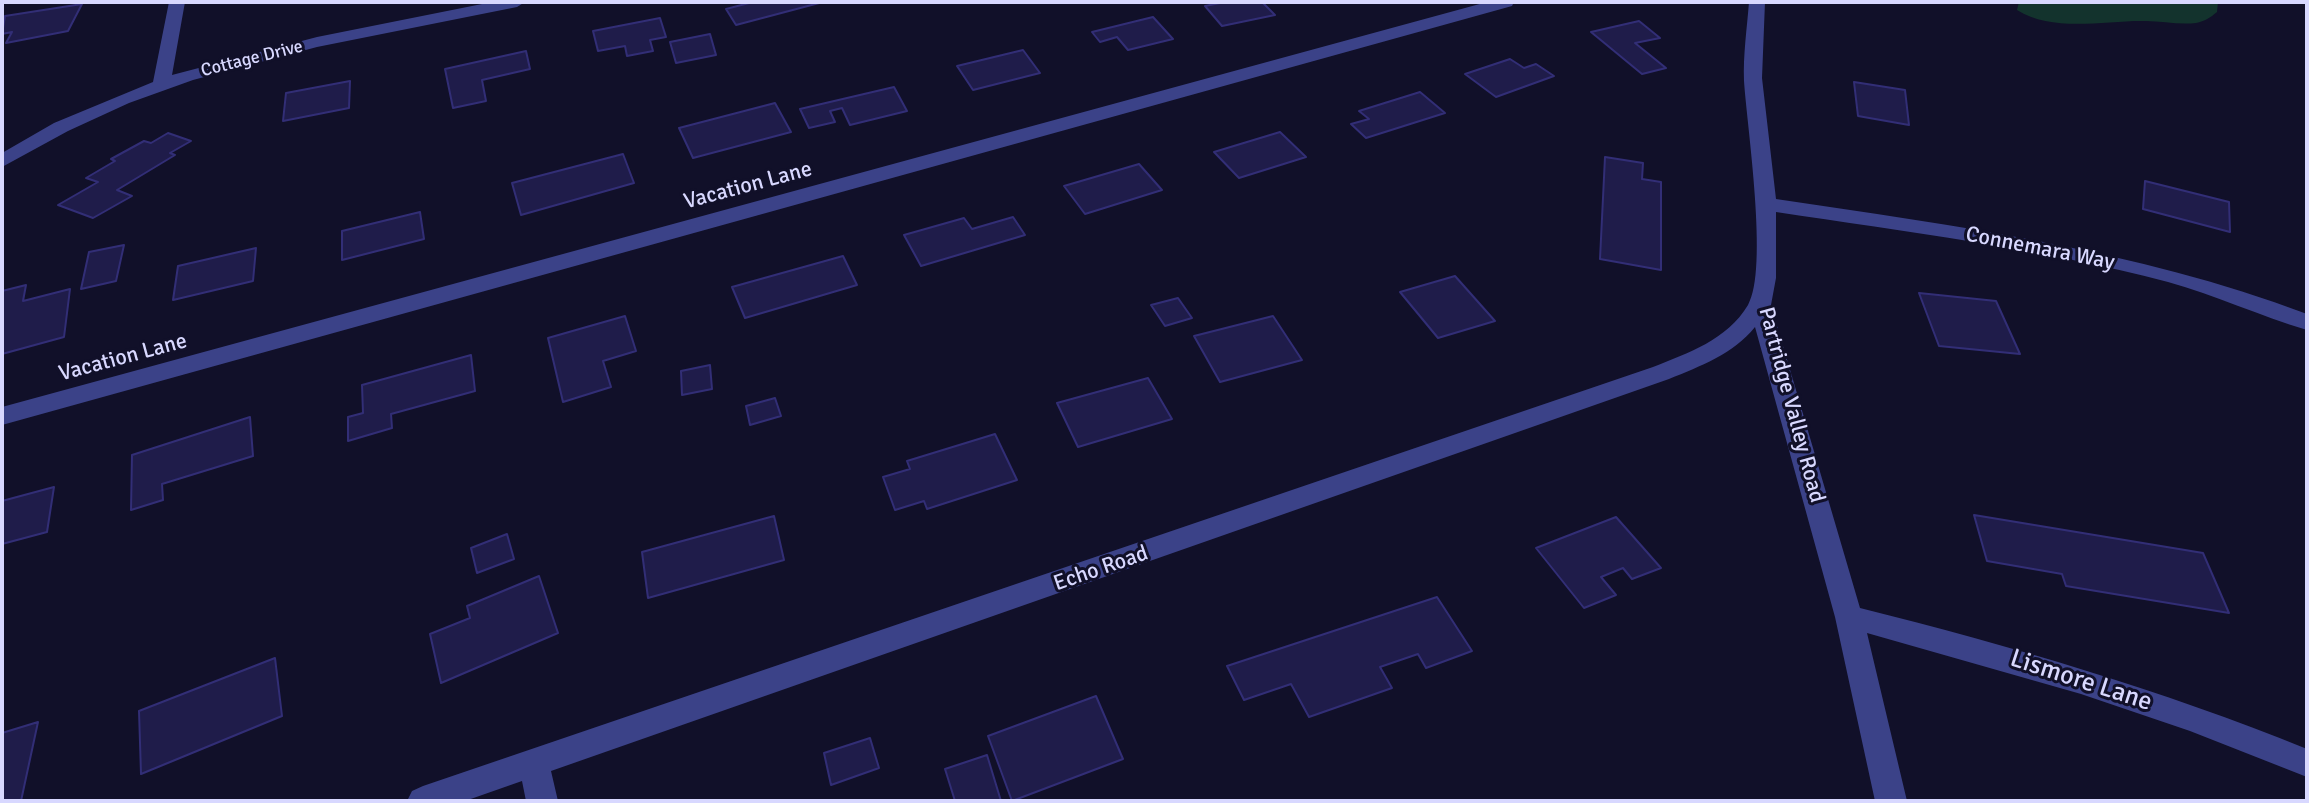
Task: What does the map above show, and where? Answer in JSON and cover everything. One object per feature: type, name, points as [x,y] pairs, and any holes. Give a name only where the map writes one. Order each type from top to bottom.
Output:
[{"type":"street","points":[[162,83],[177,2]]},
{"type":"street","name":"Cottage Drive","points":[[2,161],[84,114],[162,83],[286,50],[517,2]]},
{"type":"street","name":"Vacation Lane","points":[[2,416],[1506,2]]},
{"type":"street","name":"Partridge Valley Road","points":[[1757,2],[1753,78],[1766,204],[1765,278],[1760,305],[1849,617],[1891,801]]},
{"type":"street","name":"Connemara Way","points":[[1766,204],[2082,254],[2190,283],[2307,322]]},
{"type":"street","name":"Echo Road","points":[[423,801],[1661,373],[1707,354],[1736,335],[1760,305]]},
{"type":"street","name":"Lismore Lane","points":[[1849,617],[2075,678],[2217,725],[2307,763]]},
{"type":"street","points":[[534,762],[542,801]]},
{"type":"green space","points":[[2019,2],[2218,2],[2217,12],[2196,23],[2146,21],[2080,24],[2031,17],[2017,10]]},
{"type":"building","points":[[753,2],[823,2],[736,25],[726,9]]},
{"type":"building","points":[[1225,2],[1262,2],[1275,15],[1222,26],[1205,6]]},
{"type":"building","points":[[82,4],[68,31],[6,43],[12,32],[2,34],[5,16]]},
{"type":"building","points":[[1153,17],[1173,39],[1128,50],[1117,37],[1100,42],[1092,32]]},
{"type":"building","points":[[660,18],[666,37],[650,40],[653,51],[627,56],[625,46],[598,51],[593,31]]},
{"type":"building","points":[[1639,21],[1660,38],[1635,43],[1666,68],[1642,74],[1591,32]]},
{"type":"building","points":[[710,34],[716,55],[676,63],[670,42]]},
{"type":"building","points":[[1023,50],[1040,73],[973,90],[957,66]]},
{"type":"building","points":[[526,51],[530,69],[482,80],[486,101],[453,108],[445,69]]},
{"type":"building","points":[[1510,59],[1524,68],[1536,64],[1554,76],[1496,97],[1465,74]]},
{"type":"building","points":[[350,81],[349,108],[283,121],[286,93]]},
{"type":"building","points":[[1854,82],[1905,90],[1909,125],[1858,116]]},
{"type":"building","points":[[894,87],[907,111],[850,125],[842,108],[830,111],[835,122],[809,128],[800,109]]},
{"type":"building","points":[[1420,92],[1445,113],[1366,138],[1351,124],[1369,119],[1359,111]]},
{"type":"building","points":[[775,103],[791,132],[693,158],[679,128]]},
{"type":"building","points":[[1280,132],[1306,157],[1239,178],[1214,152]]},
{"type":"building","points":[[168,133],[191,141],[170,153],[175,155],[117,190],[132,196],[93,218],[58,205],[98,182],[86,178],[115,161],[111,159],[144,141],[151,143]]},
{"type":"building","points":[[623,154],[634,183],[521,215],[512,183]]},
{"type":"building","points":[[1605,157],[1643,163],[1642,179],[1661,182],[1661,270],[1600,259]]},
{"type":"building","points":[[1139,164],[1162,190],[1085,214],[1064,186]]},
{"type":"building","points":[[2145,181],[2229,202],[2230,232],[2143,209]]},
{"type":"building","points":[[420,212],[424,239],[342,260],[342,231]]},
{"type":"building","points":[[1013,217],[1025,235],[921,266],[904,235],[964,218],[972,229]]},
{"type":"building","points":[[124,245],[116,281],[81,289],[89,252]]},
{"type":"building","points":[[256,248],[253,281],[173,300],[178,266]]},
{"type":"building","points":[[843,256],[857,285],[745,318],[732,287]]},
{"type":"building","points":[[1455,276],[1495,321],[1438,338],[1400,292]]},
{"type":"building","points":[[26,285],[23,301],[70,289],[64,337],[2,354],[2,291]]},
{"type":"building","points":[[1919,293],[1996,301],[2020,354],[1939,346]]},
{"type":"building","points":[[1178,298],[1192,318],[1165,326],[1151,305]]},
{"type":"building","points":[[625,316],[636,351],[603,361],[611,387],[563,402],[548,338]]},
{"type":"building","points":[[1273,316],[1302,360],[1220,382],[1194,336]]},
{"type":"building","points":[[471,355],[475,391],[391,414],[392,428],[348,441],[348,417],[363,413],[362,385]]},
{"type":"building","points":[[710,365],[712,389],[682,395],[681,371]]},
{"type":"building","points":[[1148,378],[1172,419],[1078,447],[1057,403]]},
{"type":"building","points":[[775,398],[781,416],[750,425],[746,406]]},
{"type":"building","points":[[250,417],[253,456],[162,484],[163,500],[131,510],[132,455]]},
{"type":"building","points":[[995,434],[1017,480],[927,509],[924,501],[895,510],[883,477],[910,469],[907,461]]},
{"type":"building","points":[[54,487],[47,532],[2,544],[2,501]]},
{"type":"building","points":[[1974,515],[2203,553],[2229,613],[2066,586],[2062,574],[1987,561]]},
{"type":"building","points":[[774,516],[784,560],[648,598],[642,552]]},
{"type":"building","points":[[1616,517],[1661,568],[1632,579],[1623,568],[1601,577],[1616,595],[1584,608],[1536,548]]},
{"type":"building","points":[[507,534],[514,559],[477,573],[471,548]]},
{"type":"building","points":[[539,576],[558,633],[441,683],[430,634],[470,618],[467,606]]},
{"type":"building","points":[[1437,597],[1472,651],[1426,668],[1418,654],[1380,667],[1392,688],[1309,717],[1291,684],[1244,700],[1227,666]]},
{"type":"building","points":[[275,658],[282,716],[141,774],[139,711]]},
{"type":"building","points":[[1096,696],[1123,759],[1012,801],[988,736]]},
{"type":"building","points":[[38,722],[21,801],[2,801],[2,733]]},
{"type":"building","points":[[870,738],[879,768],[831,785],[824,753]]},
{"type":"building","points":[[987,755],[1001,801],[955,801],[945,769]]}]
